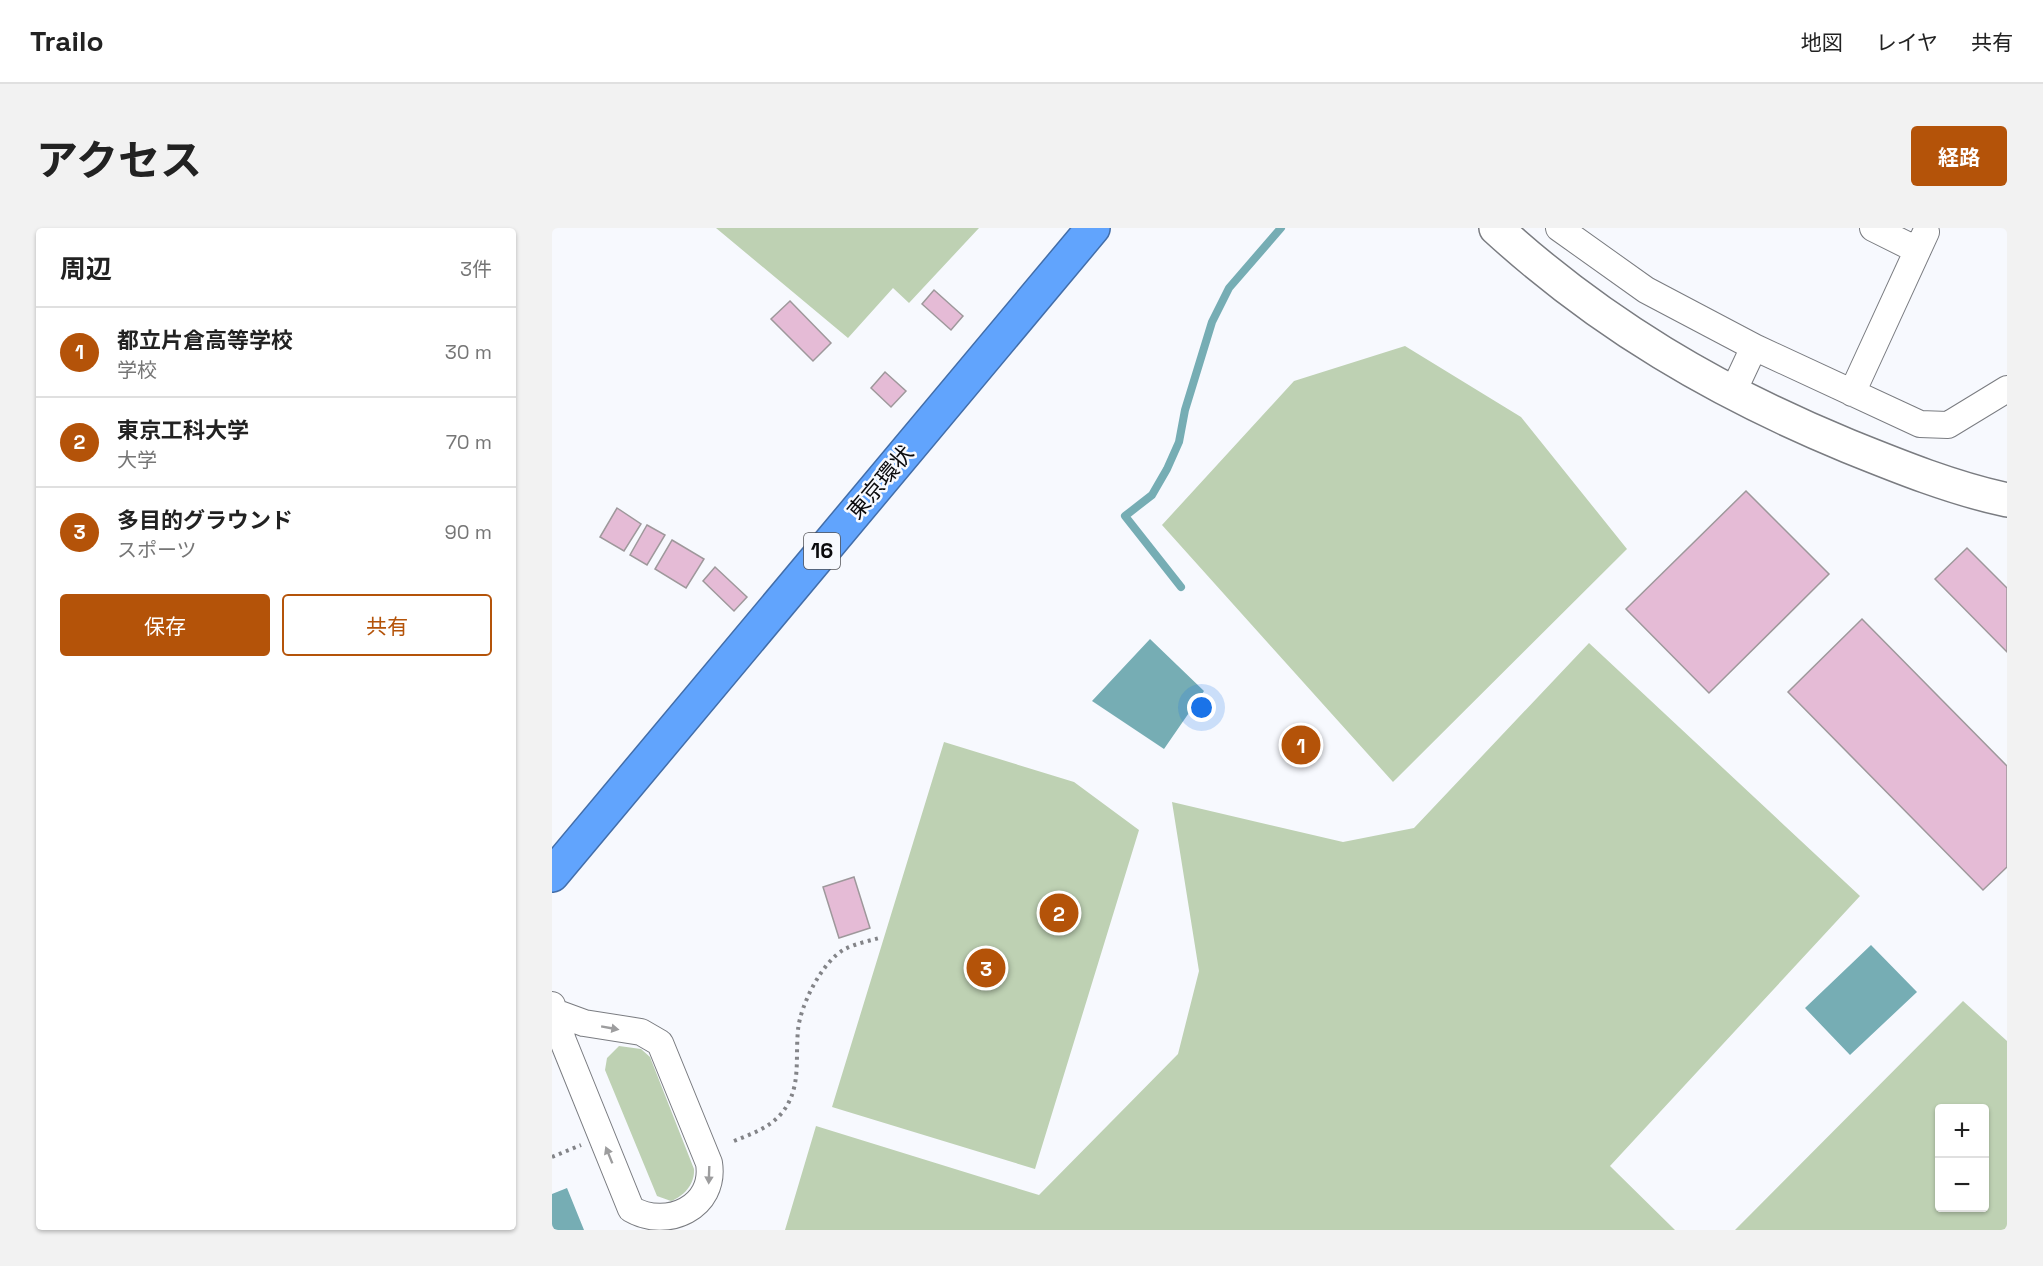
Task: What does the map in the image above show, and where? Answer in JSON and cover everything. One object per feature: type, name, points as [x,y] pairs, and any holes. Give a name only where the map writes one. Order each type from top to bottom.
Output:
[{"type":"highway","name":"東京環状","points":[[552,875],[1093,228]]},
{"type":"street","points":[[1496,228],[1584,301],[1654,350],[1732,394],[1800,426],[1909,471],[2007,500]]},
{"type":"street","points":[[1559,228],[1646,290],[1754,347],[1920,424],[1948,425],[2007,389]]},
{"type":"street","points":[[1852,393],[1922,241],[1873,228]]},
{"type":"street","points":[[1732,394],[1754,347]]},
{"type":"street","points":[[553,1008],[584,1023],[641,1032],[660,1043],[709,1163],[712,1178],[694,1208],[665,1221],[652,1221],[631,1209],[563,1041],[553,1008]]},
{"type":"path","points":[[734,1141],[770,1125],[790,1102],[797,1078],[800,1017],[808,996],[832,958],[844,950],[879,938]]},
{"type":"path","points":[[552,1157],[584,1144]]},
{"type":"green space","points":[[716,228],[979,228],[909,303],[893,288],[848,338]]},
{"type":"green space","points":[[1405,346],[1521,417],[1627,549],[1393,782],[1162,525],[1294,381]]},
{"type":"green space","points":[[1589,643],[1860,896],[1610,1166],[1675,1230],[785,1230],[816,1126],[1039,1195],[1178,1054],[1199,971],[1172,802],[1343,842],[1414,828]]},
{"type":"green space","points":[[944,742],[1074,782],[1139,830],[1035,1169],[832,1107]]},
{"type":"green space","points":[[1963,1001],[2007,1041],[2007,1230],[1735,1230]]},
{"type":"green space","points":[[619,1046],[641,1049],[650,1057],[694,1169],[693,1180],[688,1189],[671,1201],[657,1196],[605,1070],[607,1058]]},
{"type":"water","points":[[1150,639],[1204,691],[1164,749],[1092,701]]},
{"type":"water","points":[[1871,945],[1917,992],[1850,1055],[1805,1008]]},
{"type":"water","points":[[567,1188],[584,1230],[552,1230],[552,1194]]},
{"type":"building","points":[[934,290],[963,316],[951,330],[922,304]]},
{"type":"building","points":[[790,301],[831,343],[813,361],[771,319]]},
{"type":"building","points":[[885,372],[906,391],[891,407],[871,388]]},
{"type":"building","points":[[1746,491],[1829,574],[1709,693],[1626,609]]},
{"type":"building","points":[[617,508],[641,524],[624,551],[600,537]]},
{"type":"building","points":[[647,525],[665,535],[647,565],[630,555]]},
{"type":"building","points":[[672,540],[704,559],[686,588],[655,569]]},
{"type":"building","points":[[1967,548],[2007,588],[2007,652],[1935,579]]},
{"type":"building","points":[[715,567],[747,597],[734,611],[703,581]]},
{"type":"building","points":[[1862,619],[2007,766],[2007,867],[1983,890],[1788,692]]},
{"type":"building","points":[[854,877],[870,928],[839,938],[823,887]]},
{"type":"waterway","points":[[1181,587],[1125,516],[1152,495],[1167,469],[1179,442],[1185,410],[1212,322],[1229,288],[1281,228]]},
{"type":"place","name":"都立片倉高等学校","points":[[1301,745]]},
{"type":"place","name":"東京工科大学","points":[[1059,913]]},
{"type":"place","name":"多目的グラウンド","points":[[986,968]]}]
